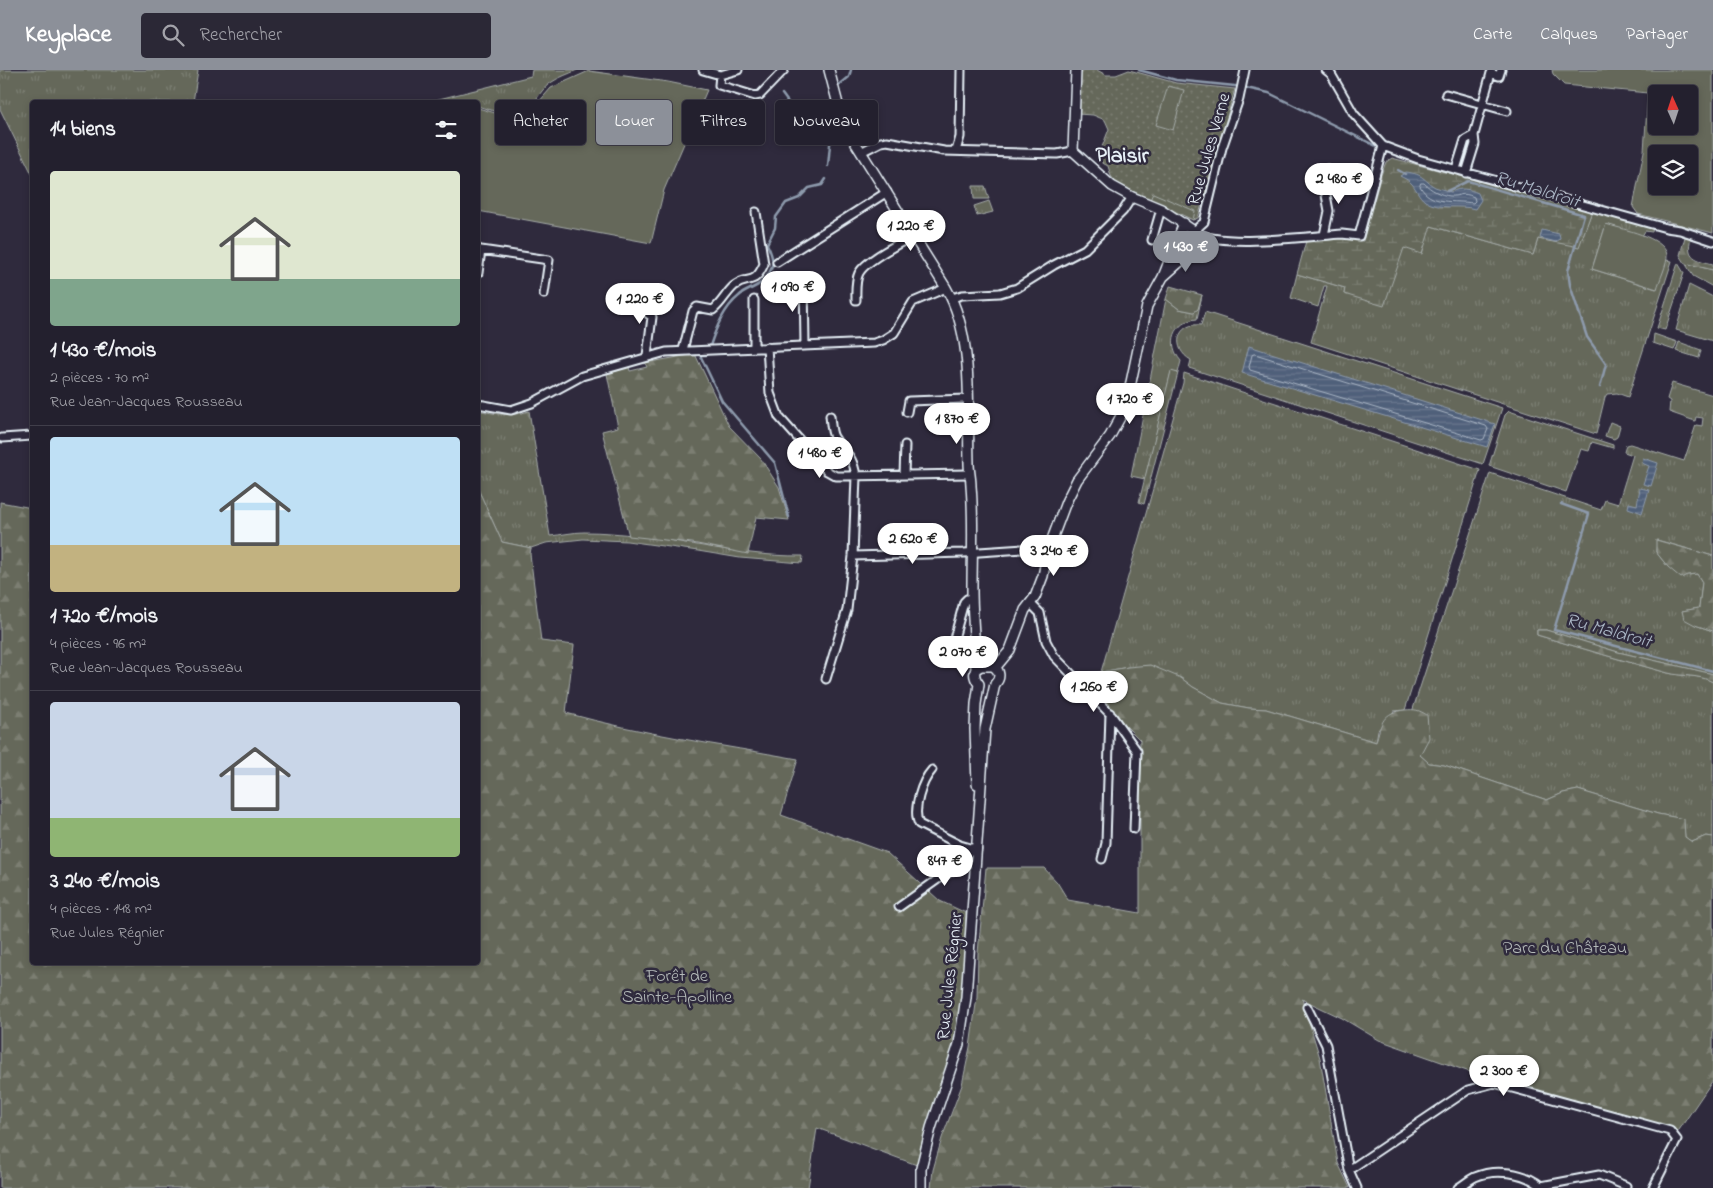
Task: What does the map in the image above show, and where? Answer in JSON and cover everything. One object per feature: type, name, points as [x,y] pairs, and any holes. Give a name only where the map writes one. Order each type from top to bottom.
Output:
[{"type":"street","points":[[702,70],[720,75],[738,70]]},
{"type":"street","points":[[720,75],[719,85],[755,96],[760,95],[784,70]]},
{"type":"street","points":[[829,70],[840,114],[848,131],[952,298],[962,332],[968,391],[975,678],[978,684],[995,684],[999,679],[999,674],[975,654]]},
{"type":"street","points":[[956,152],[960,137],[962,70]]},
{"type":"street","points":[[1073,151],[1076,70]]},
{"type":"street","name":"Rue Jules Verne","points":[[1194,232],[1204,222],[1222,148],[1239,99],[1245,70]]},
{"type":"street","points":[[1326,70],[1331,74],[1354,114],[1383,146],[1418,159],[1666,228],[1680,230],[1713,241]]},
{"type":"street","points":[[1466,172],[1475,144],[1474,135],[1490,73],[1499,76],[1501,70]]},
{"type":"street","points":[[1446,94],[1507,111]]},
{"type":"street","points":[[1456,169],[1465,140],[1474,135]]},
{"type":"street","points":[[861,152],[887,141],[956,152],[1057,154],[1073,151]]},
{"type":"street","points":[[1073,151],[1112,186],[1160,209],[1184,223],[1199,236],[1208,239],[1236,241],[1342,234],[1359,236],[1383,146]]},
{"type":"street","points":[[1324,235],[1329,211],[1324,184],[1328,169]]},
{"type":"street","points":[[777,262],[887,192]]},
{"type":"street","points":[[952,298],[962,295],[1000,293],[1017,288],[1054,265],[1085,249],[1123,211],[1132,196]]},
{"type":"street","points":[[1152,240],[1160,209]]},
{"type":"street","points":[[683,350],[693,311],[697,307],[713,310],[736,285],[756,279],[761,270],[764,264],[756,212]]},
{"type":"street","points":[[976,669],[978,666],[991,666],[1010,650],[1025,610],[1035,597],[1048,550],[1066,502],[1077,480],[1110,436],[1122,414],[1130,387],[1147,306],[1163,278],[1184,223]]},
{"type":"street","points":[[1163,278],[1182,260],[1191,234],[1194,232]]},
{"type":"street","points":[[856,300],[859,273],[866,264],[914,235]]},
{"type":"street","points":[[480,249],[549,260],[544,294]]},
{"type":"street","points":[[804,281],[805,346]]},
{"type":"street","points":[[480,404],[511,410],[532,404],[582,376],[666,352],[874,343],[894,333],[913,302],[946,288]]},
{"type":"street","points":[[633,297],[635,303],[652,317],[647,356]]},
{"type":"street","points":[[754,300],[754,348]]},
{"type":"street","points":[[767,347],[770,394],[779,417],[827,471],[836,476],[969,474]]},
{"type":"street","points":[[907,412],[909,401],[967,399]]},
{"type":"street","points":[[826,680],[847,610],[853,556],[856,476],[851,456],[833,436],[830,416]]},
{"type":"street","points":[[2,438],[30,436]]},
{"type":"street","points":[[904,475],[905,445]]},
{"type":"street","points":[[853,556],[1037,548],[1048,550]]},
{"type":"street","points":[[946,652],[952,646],[964,602],[972,598]]},
{"type":"street","points":[[1030,604],[1040,613],[1046,641],[1054,656],[1110,714],[1137,751],[1134,829]]},
{"type":"street","name":"Rue Jules Régnier","points":[[978,684],[975,729],[979,822]]},
{"type":"street","name":"Rue Jules Régnier","points":[[922,1188],[921,1168],[962,1027],[966,998],[974,849],[979,822],[985,729],[995,684]]},
{"type":"street","points":[[1102,859],[1106,843],[1110,714]]},
{"type":"street","points":[[899,907],[958,867],[974,849],[960,845],[919,824],[916,819],[916,812],[925,778],[932,770]]},
{"type":"street","points":[[1307,1007],[1326,1045],[1349,1170],[1357,1188]]},
{"type":"street","points":[[1349,1170],[1468,1090],[1494,1083],[1670,1131],[1677,1140],[1653,1188]]},
{"type":"street","points":[[1458,1188],[1486,1173],[1498,1172],[1532,1179],[1541,1187],[1599,1176],[1626,1186]]},
{"type":"green space","points":[[0,70],[198,70],[193,100],[30,100],[30,170],[0,109]]},
{"type":"green space","points":[[532,70],[577,70],[549,84],[536,100],[495,100],[495,111],[480,107],[480,100],[435,100],[531,76]]},
{"type":"green space","points":[[1078,70],[1097,70],[1106,75],[1116,75],[1129,70],[1176,83],[1235,89],[1198,218],[1193,220],[1116,183],[1111,176],[1108,166],[1097,160],[1109,129],[1105,120],[1093,115],[1077,114]]},
{"type":"green space","points":[[1552,70],[1713,70],[1713,233],[1638,214],[1633,207],[1644,151],[1648,93],[1564,85],[1553,74]]},
{"type":"green space","points":[[589,71],[668,82],[707,90],[703,100],[682,100],[683,145],[664,190],[651,243],[480,211],[480,109],[495,113],[495,145],[586,145],[586,100],[541,100],[551,88]]},
{"type":"green space","points":[[1168,86],[1184,90],[1173,130],[1156,125]]},
{"type":"green space","points":[[1392,158],[1592,211],[1579,247],[1538,239],[1533,255],[1431,226],[1422,254],[1404,248],[1384,306],[1344,294],[1345,288],[1297,274],[1306,241],[1342,237],[1363,241],[1381,175],[1386,162]]},
{"type":"green space","points":[[973,186],[985,186],[989,199],[974,199]]},
{"type":"green space","points":[[1153,193],[1195,211],[1193,220],[1150,200]]},
{"type":"green space","points":[[989,201],[993,212],[977,216],[974,206]]},
{"type":"green space","points":[[1592,211],[1653,228],[1652,232],[1645,231],[1642,236],[1606,224],[1592,269],[1656,289],[1666,260],[1672,261],[1628,397],[1617,393],[1607,394],[1596,434],[1311,342],[1327,286],[1324,286],[1318,307],[1291,298],[1297,274],[1345,288],[1344,294],[1431,226],[1533,255],[1538,239],[1579,246]]},
{"type":"green space","points":[[1606,224],[1651,239],[1659,243],[1664,249],[1667,258],[1657,289],[1592,269]]},
{"type":"green space","points":[[1685,237],[1691,238],[1691,254],[1697,259],[1713,264],[1713,270],[1689,264],[1687,266],[1680,255]]},
{"type":"green space","points":[[1678,263],[1684,273],[1665,330],[1657,328]]},
{"type":"green space","points":[[1688,264],[1713,270],[1713,287],[1693,276],[1687,266]]},
{"type":"green space","points":[[1689,285],[1713,297],[1713,341],[1676,330]]},
{"type":"green space","points":[[1170,286],[1202,295],[1198,309],[1194,312],[1179,309],[1166,299]]},
{"type":"green space","points":[[1202,295],[1197,319],[1183,324],[1175,334],[1174,348],[1181,361],[1178,373],[1171,372],[1145,479],[1131,476],[1166,299],[1179,309],[1194,312],[1198,309]]},
{"type":"green space","points":[[1205,312],[1502,408],[1483,464],[1189,368],[1191,360],[1181,349],[1179,337],[1186,328],[1193,325],[1201,325]]},
{"type":"green space","points":[[1654,334],[1677,342],[1674,350],[1653,343]]},
{"type":"green space","points":[[1679,342],[1701,350],[1699,358],[1676,351]]},
{"type":"green space","points":[[695,354],[729,426],[761,459],[779,487],[789,520],[756,517],[748,554],[692,543],[629,536],[602,431],[618,427],[607,374],[629,367],[630,371],[647,367],[645,363]]},
{"type":"green space","points":[[1171,371],[1178,373],[1144,504],[1139,502]]},
{"type":"green space","points":[[1184,373],[1480,470],[1405,710],[1394,711],[1378,730],[1376,742],[1266,709],[1222,703],[1181,678],[1128,667],[1101,672],[1183,383]]},
{"type":"green space","points":[[1672,383],[1713,395],[1713,556],[1657,540],[1656,552],[1668,567],[1687,575],[1697,574],[1702,582],[1699,608],[1682,611],[1695,625],[1713,631],[1713,674],[1618,652],[1546,630],[1537,630],[1537,635],[1668,673],[1702,678],[1713,682],[1713,837],[1706,836],[1692,842],[1685,837],[1683,819],[1658,814],[1578,790],[1563,793],[1547,800],[1444,765],[1429,763],[1420,755],[1413,709],[1490,473],[1601,510],[1605,500],[1618,504],[1633,455],[1624,452],[1626,445],[1630,444],[1684,461],[1696,425],[1702,426],[1703,418],[1696,417],[1695,421],[1669,412],[1670,401],[1667,399]]},
{"type":"green space","points":[[480,410],[497,414],[529,411],[550,536],[576,532],[612,533],[748,553],[803,556],[802,563],[740,558],[627,541],[583,539],[546,543],[531,548],[502,542],[480,493]]},
{"type":"green space","points":[[1509,411],[1613,445],[1613,448],[1592,442],[1589,451],[1581,449],[1566,492],[1489,466],[1505,415]]},
{"type":"green space","points":[[1610,422],[1620,426],[1617,437],[1614,439],[1605,436]]},
{"type":"green space","name":"Forêt de Sainte-Apolline","points":[[480,493],[502,542],[531,548],[530,554],[541,641],[574,645],[566,713],[652,733],[798,759],[781,815],[887,853],[940,901],[966,913],[963,1011],[925,1168],[817,1128],[808,1188],[0,1188],[0,502],[30,508],[30,965],[480,965]]},
{"type":"green space","points":[[1656,540],[1713,556],[1713,631],[1684,619],[1682,611],[1699,608],[1702,582],[1697,574],[1681,578],[1668,567],[1656,552]]},
{"type":"green space","points":[[1537,630],[1546,630],[1618,652],[1713,674],[1713,682],[1702,678],[1668,673],[1586,650],[1537,635]]},
{"type":"green space","name":"Parc du Château","points":[[1150,665],[1181,678],[1222,703],[1266,709],[1376,742],[1387,716],[1398,711],[1419,711],[1427,715],[1429,738],[1420,755],[1429,763],[1444,765],[1547,800],[1563,793],[1578,790],[1658,814],[1684,819],[1685,837],[1692,842],[1706,836],[1713,837],[1713,1080],[1677,1133],[1673,1128],[1501,1083],[1379,1040],[1342,1018],[1302,999],[1320,1058],[1338,1163],[1350,1188],[931,1188],[933,1170],[942,1138],[962,1085],[970,1047],[977,997],[978,953],[986,868],[1044,868],[1057,882],[1068,900],[1140,913],[1140,740],[1073,673],[1101,672]]},
{"type":"water","points":[[1406,172],[1416,174],[1435,187],[1451,192],[1462,189],[1478,193],[1481,200],[1475,209],[1443,207],[1431,204],[1423,199],[1408,180],[1400,176]]},
{"type":"water","points":[[1542,230],[1559,234],[1560,239],[1556,242],[1540,238]]},
{"type":"water","points":[[1249,346],[1495,424],[1487,447],[1242,373]]},
{"type":"water","points":[[1643,458],[1658,463],[1651,486],[1643,484],[1649,466],[1642,463]]},
{"type":"water","points":[[1640,488],[1649,490],[1642,513],[1628,508],[1629,503],[1637,505]]},
{"type":"waterway","points":[[838,86],[849,77],[851,70]]},
{"type":"waterway","name":"Ru Maldroit","points":[[1139,70],[1176,80],[1235,86]]},
{"type":"waterway","name":"Ru Maldroit","points":[[1246,88],[1269,93],[1378,147]]},
{"type":"waterway","points":[[782,94],[786,100]]},
{"type":"waterway","points":[[828,166],[830,145]]},
{"type":"waterway","name":"Ru Maldroit","points":[[1398,170],[1405,174]]},
{"type":"waterway","points":[[710,346],[718,325],[729,306],[741,294],[760,284],[769,273],[772,260],[767,244],[775,228],[776,217],[786,203],[799,198],[809,188],[822,185],[826,179]]},
{"type":"waterway","name":"Ru Maldroit","points":[[1447,191],[1468,181],[1584,215],[1568,271],[1570,285],[1587,337],[1606,364],[1600,387]]},
{"type":"waterway","points":[[707,352],[706,355],[700,355],[722,401],[775,463],[789,517]]},
{"type":"waterway","name":"Ru Maldroit","points":[[1561,504],[1589,514],[1554,630],[1713,671]]},
{"type":"district","name":"Plaisir","points":[[1122,154]]}]
